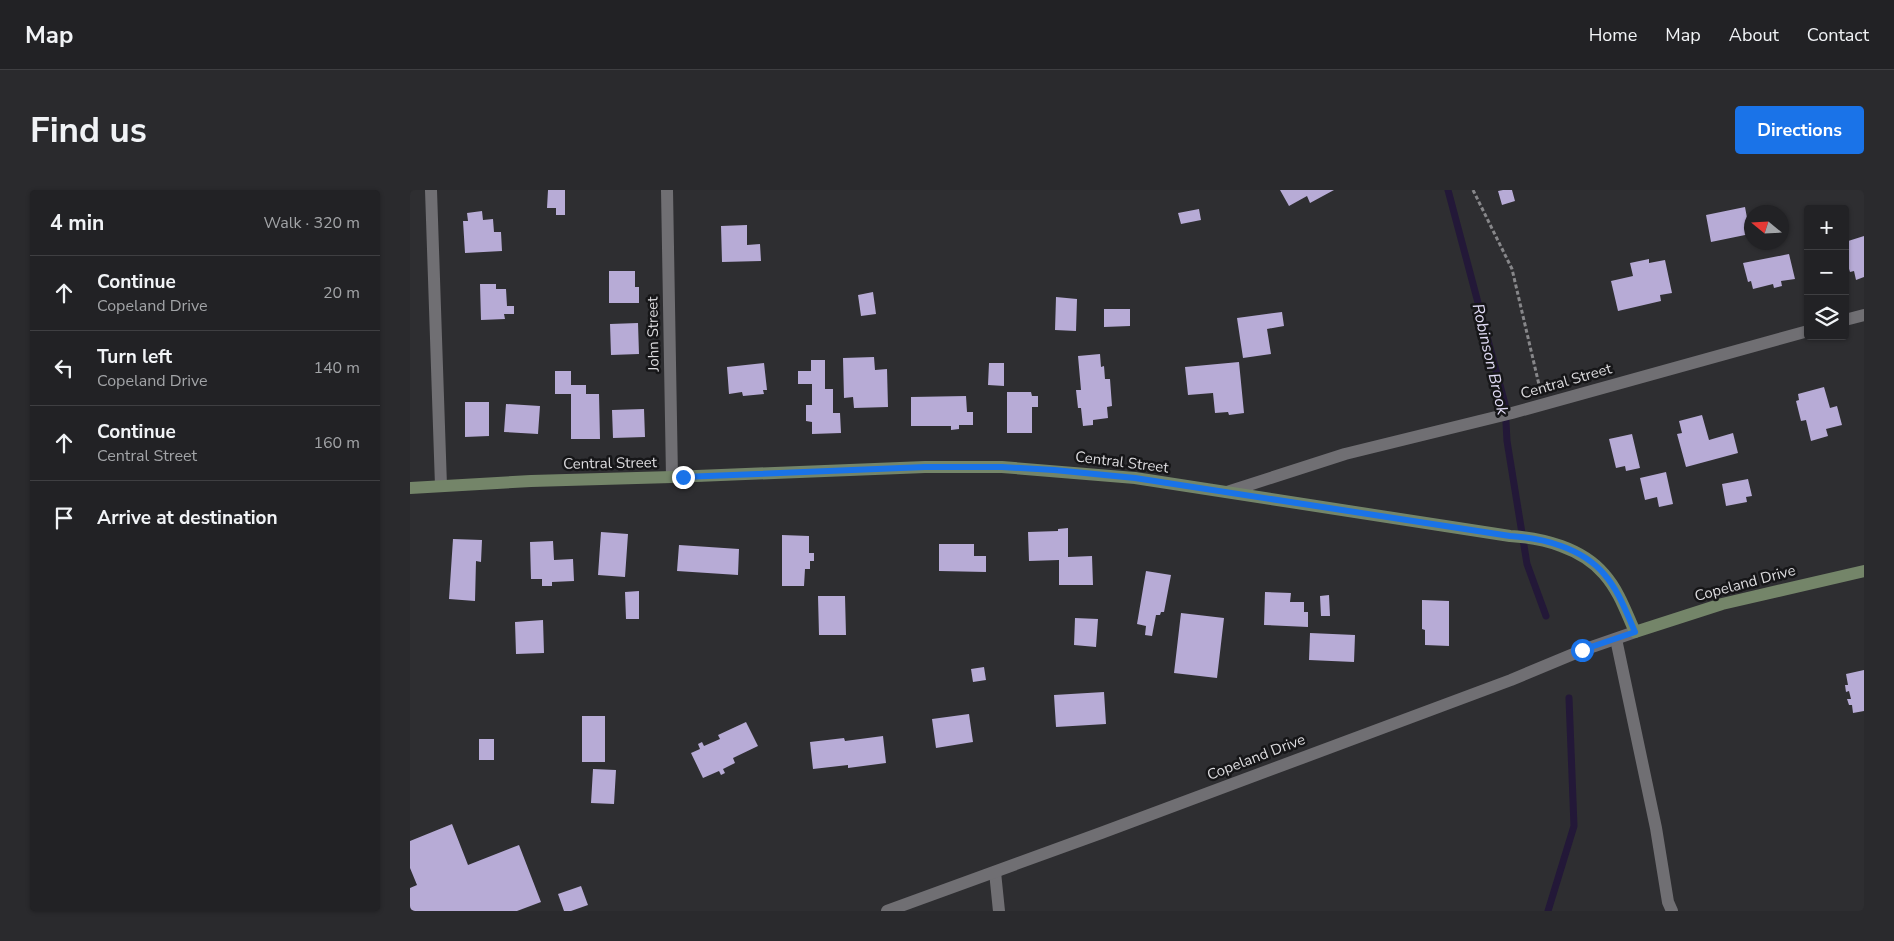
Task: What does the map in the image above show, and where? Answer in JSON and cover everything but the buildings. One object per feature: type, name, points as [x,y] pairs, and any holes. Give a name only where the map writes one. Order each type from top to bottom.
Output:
[{"type":"main road","name":"Central Street","points":[[410,488],[531,481],[672,478],[925,467],[1002,467],[1135,478],[1227,492]]},
{"type":"main road","points":[[1227,492],[1510,536],[1528,537],[1550,542],[1586,558],[1604,574],[1619,597],[1635,632]]},
{"type":"main road","name":"Copeland Drive","points":[[1635,632],[1722,604],[1864,571]]},
{"type":"street","points":[[431,190],[441,486]]},
{"type":"street","name":"John Street","points":[[667,190],[672,478]]},
{"type":"street","points":[[1849,319],[1864,315]]},
{"type":"street","name":"Central Street","points":[[1227,492],[1345,454],[1512,414],[1804,332]]},
{"type":"street","name":"Copeland Drive","points":[[887,911],[1635,632]]},
{"type":"street","points":[[1616,639],[1656,828],[1668,902],[1672,911]]},
{"type":"street","points":[[995,872],[999,911]]},
{"type":"path","points":[[1473,190],[1512,269],[1544,404]]},
{"type":"waterway","name":"Robinson Brook","points":[[1448,190],[1505,404],[1507,441],[1527,564],[1546,616]]},
{"type":"waterway","name":"Robinson Brook","points":[[1548,911],[1574,826],[1569,698]]},
{"type":"route","points":[[683,477],[925,467],[1002,467],[1054,470],[1135,478],[1510,536],[1528,537],[1550,542],[1586,558],[1604,574],[1619,597],[1635,632],[1582,650]]}]
